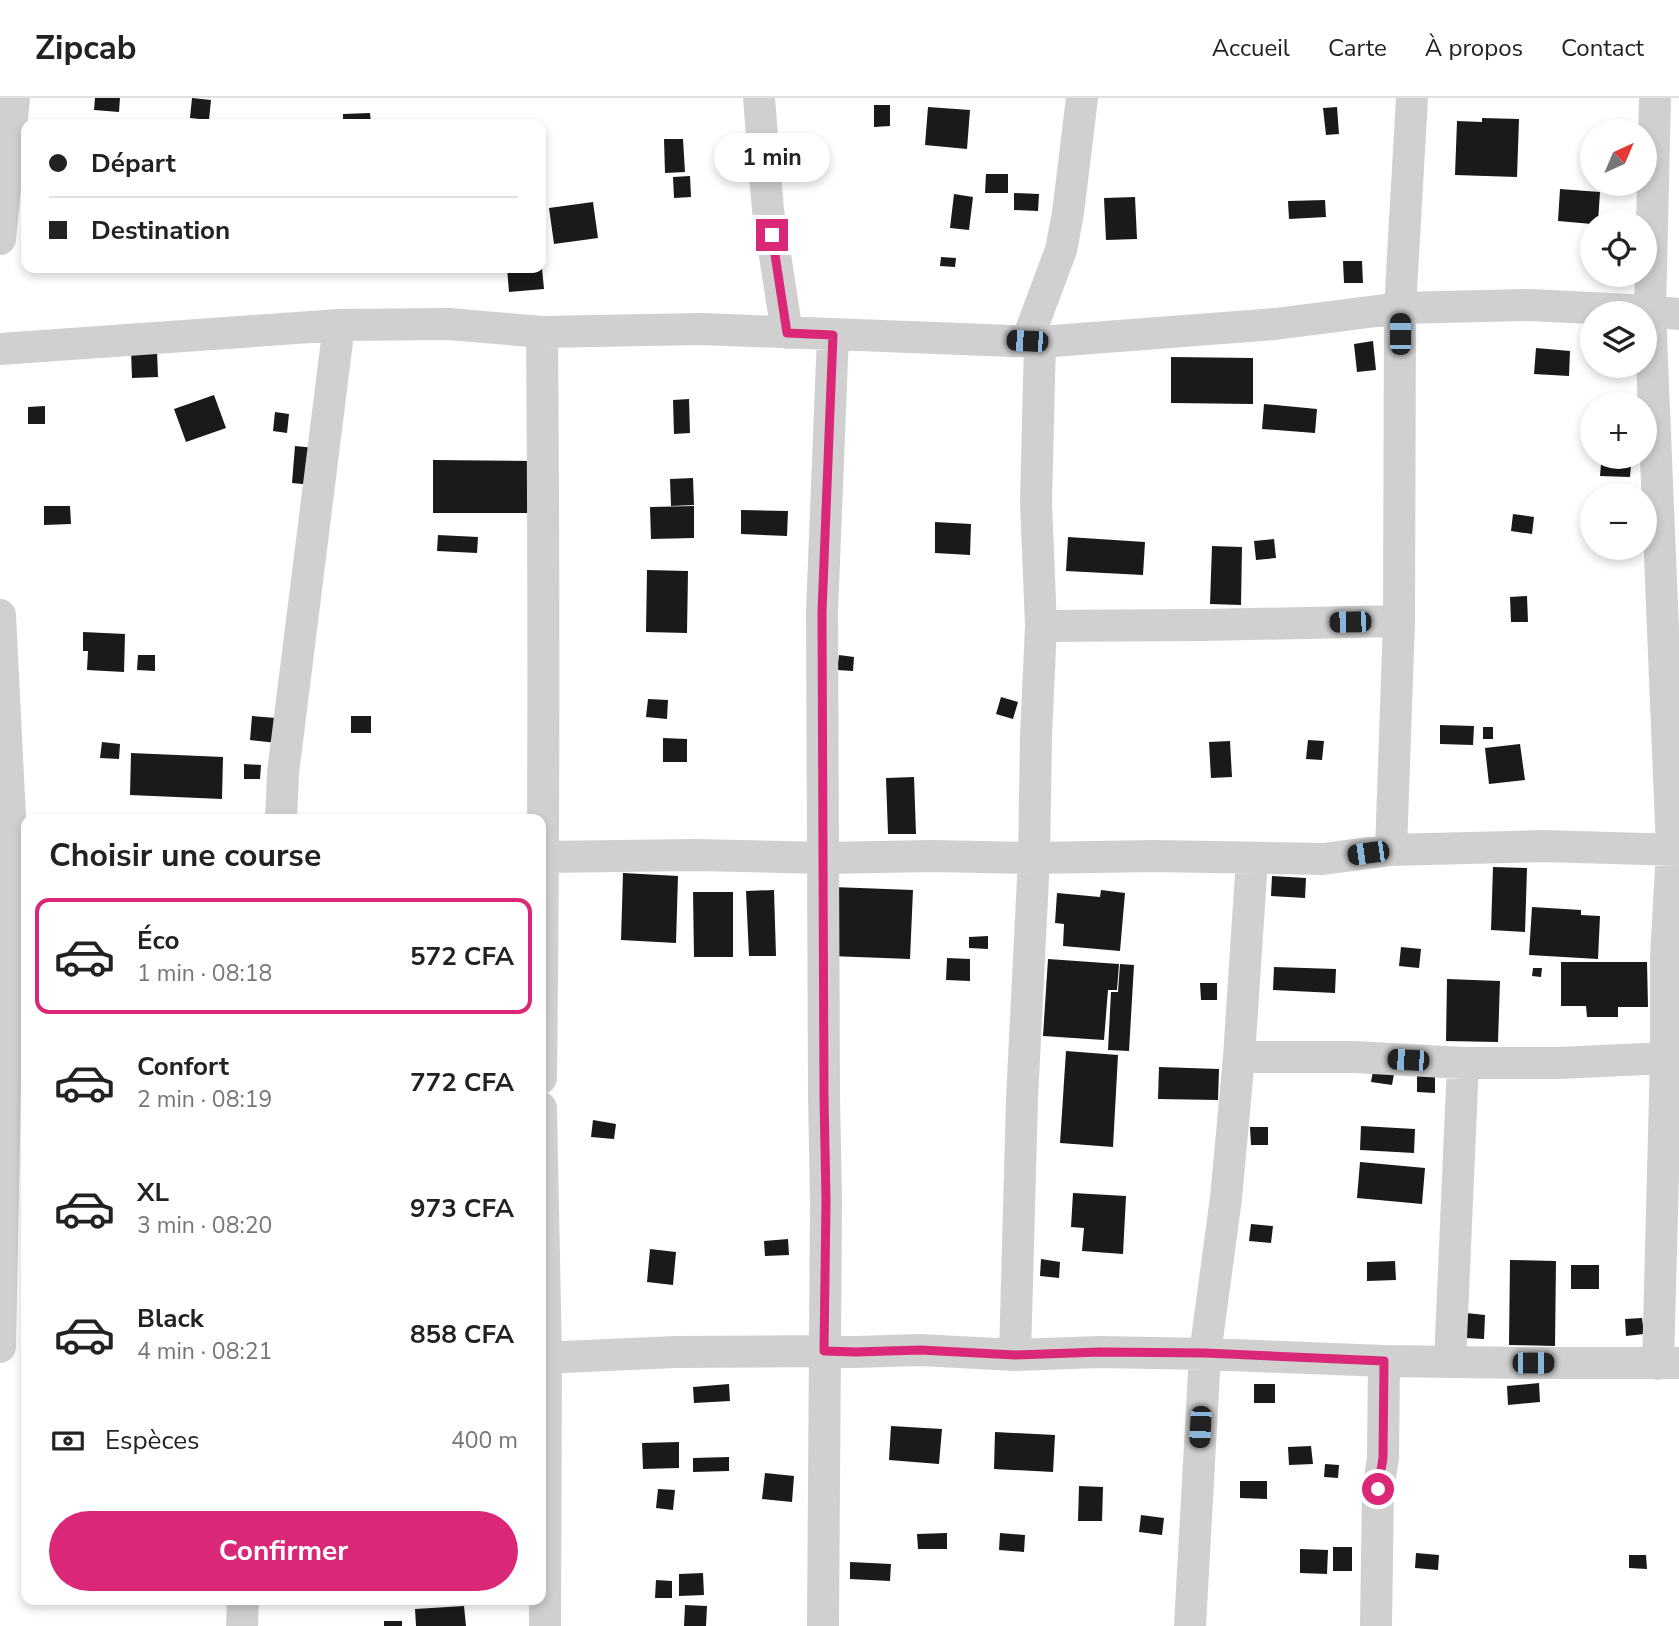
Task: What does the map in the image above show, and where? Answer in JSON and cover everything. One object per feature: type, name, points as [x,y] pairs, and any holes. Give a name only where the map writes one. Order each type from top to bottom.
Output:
[{"type":"street","points":[[0,239],[14,98]]},
{"type":"street","points":[[759,98],[768,210],[787,333]]},
{"type":"street","points":[[1015,1355],[1022,1098],[1034,858],[1041,626],[1033,341],[1061,250],[1082,98]]},
{"type":"street","points":[[1391,849],[1399,621],[1400,308],[1412,98]]},
{"type":"street","points":[[546,1358],[675,1352],[920,1350],[1015,1355],[1100,1352],[1205,1353],[1384,1361],[1669,1364],[1666,957],[1676,850],[1665,312],[1655,98]]},
{"type":"street","points":[[0,349],[339,325],[449,324],[542,332],[701,329],[1033,341],[1275,324],[1400,308],[1530,305],[1665,312]]},
{"type":"street","points":[[281,814],[283,773],[339,325]]},
{"type":"street","points":[[542,332],[542,814]]},
{"type":"street","points":[[823,1626],[826,1201],[822,612],[833,335]]},
{"type":"street","points":[[0,615],[19,818],[0,1348],[21,1350]]},
{"type":"street","points":[[1041,626],[1399,621]]},
{"type":"street","points":[[546,857],[1153,856],[1323,859],[1391,849],[1543,846],[1676,850]]},
{"type":"street","points":[[1190,1626],[1205,1353],[1226,1198],[1239,1057],[1252,859]]},
{"type":"street","points":[[1239,1057],[1354,1057],[1463,1063],[1558,1063],[1666,1058]]},
{"type":"street","points":[[1450,1362],[1463,1063]]},
{"type":"street","points":[[1376,1626],[1378,1489],[1383,1458],[1384,1361]]},
{"type":"street","points":[[242,1626],[243,1605]]},
{"type":"street","points":[[544,1605],[544,1626]]},
{"type":"building","points":[[95,98],[120,98],[119,112],[94,110]]},
{"type":"building","points":[[192,98],[211,100],[209,119],[190,118]]},
{"type":"building","points":[[874,105],[890,105],[890,126],[874,127]]},
{"type":"building","points":[[928,107],[970,110],[967,149],[925,145]]},
{"type":"building","points":[[1337,107],[1339,134],[1326,135],[1323,108]]},
{"type":"building","points":[[370,113],[371,119],[343,119],[343,114]]},
{"type":"building","points":[[1482,118],[1519,119],[1517,177],[1455,175],[1457,121],[1482,122]]},
{"type":"building","points":[[664,139],[683,139],[685,172],[665,173]]},
{"type":"building","points":[[986,174],[1008,174],[1008,193],[985,193]]},
{"type":"building","points":[[690,176],[691,197],[674,198],[673,177]]},
{"type":"building","points":[[1560,189],[1580,190],[1580,196],[1600,196],[1599,210],[1580,210],[1580,223],[1558,221]]},
{"type":"building","points":[[1014,193],[1039,194],[1038,211],[1014,210]]},
{"type":"building","points":[[954,194],[973,197],[969,230],[950,228]]},
{"type":"building","points":[[1135,197],[1137,239],[1106,240],[1104,198]]},
{"type":"building","points":[[1325,200],[1326,217],[1289,219],[1288,201]]},
{"type":"building","points":[[593,202],[598,238],[554,244],[549,208]]},
{"type":"building","points":[[941,257],[956,258],[955,267],[940,266]]},
{"type":"building","points":[[1343,261],[1362,261],[1363,283],[1344,283]]},
{"type":"building","points":[[507,273],[542,273],[544,289],[509,292]]},
{"type":"building","points":[[1373,341],[1376,370],[1357,372],[1354,344]]},
{"type":"building","points":[[1536,348],[1570,351],[1569,376],[1534,374]]},
{"type":"building","points":[[131,350],[157,350],[158,377],[132,378]]},
{"type":"building","points":[[1171,357],[1253,358],[1253,404],[1171,403]]},
{"type":"building","points":[[214,395],[226,428],[186,442],[174,409]]},
{"type":"building","points":[[689,399],[690,433],[674,434],[673,400]]},
{"type":"building","points":[[1264,404],[1317,409],[1315,433],[1262,429]]},
{"type":"building","points":[[45,406],[45,424],[28,424],[28,407]]},
{"type":"building","points":[[275,412],[289,414],[287,433],[273,431]]},
{"type":"building","points":[[295,446],[315,448],[312,485],[292,483]]},
{"type":"building","points":[[433,460],[533,461],[533,513],[433,513]]},
{"type":"building","points":[[1601,469],[1631,469],[1630,477],[1600,476]]},
{"type":"building","points":[[693,478],[694,505],[671,506],[670,479]]},
{"type":"building","points":[[44,506],[70,506],[71,524],[44,525]]},
{"type":"building","points":[[694,506],[694,538],[651,539],[650,507]]},
{"type":"building","points":[[741,510],[788,511],[787,536],[741,534]]},
{"type":"building","points":[[1513,514],[1534,517],[1532,534],[1511,531]]},
{"type":"building","points":[[935,522],[971,524],[970,555],[935,553]]},
{"type":"building","points":[[438,535],[478,537],[477,553],[437,551]]},
{"type":"building","points":[[1068,537],[1145,542],[1143,575],[1066,571]]},
{"type":"building","points":[[1274,539],[1276,558],[1256,560],[1254,541]]},
{"type":"building","points":[[1212,546],[1242,547],[1241,605],[1210,604]]},
{"type":"building","points":[[647,570],[688,571],[687,633],[646,632]]},
{"type":"building","points":[[1527,596],[1528,622],[1511,622],[1510,597]]},
{"type":"building","points":[[83,632],[125,634],[124,672],[87,670],[88,651],[83,651]]},
{"type":"building","points":[[138,655],[155,655],[155,671],[137,670]]},
{"type":"building","points":[[839,655],[854,657],[853,671],[837,670]]},
{"type":"building","points":[[1001,697],[1018,702],[1013,719],[996,714]]},
{"type":"building","points":[[648,699],[668,700],[667,719],[646,717]]},
{"type":"building","points":[[252,716],[289,719],[287,744],[250,740]]},
{"type":"building","points":[[351,716],[371,716],[371,733],[351,733]]},
{"type":"building","points":[[1440,725],[1474,726],[1473,745],[1440,744]]},
{"type":"building","points":[[1483,727],[1493,727],[1493,739],[1483,739]]},
{"type":"building","points":[[663,738],[687,739],[687,762],[663,762]]},
{"type":"building","points":[[1308,740],[1324,741],[1322,760],[1306,759]]},
{"type":"building","points":[[1230,741],[1232,777],[1211,778],[1209,742]]},
{"type":"building","points":[[102,742],[120,744],[119,759],[100,758]]},
{"type":"building","points":[[1520,744],[1525,780],[1489,784],[1485,748]]},
{"type":"building","points":[[131,753],[223,757],[222,799],[130,795]]},
{"type":"building","points":[[244,764],[261,765],[260,779],[244,779]]},
{"type":"building","points":[[914,777],[916,834],[888,834],[886,778]]},
{"type":"building","points":[[1493,867],[1527,868],[1525,932],[1491,930]]},
{"type":"building","points":[[623,873],[678,876],[676,943],[621,940]]},
{"type":"building","points":[[1272,876],[1306,878],[1305,898],[1271,896]]},
{"type":"building","points":[[833,887],[913,890],[910,959],[830,956]]},
{"type":"building","points":[[774,890],[776,956],[749,956],[746,891]]},
{"type":"building","points":[[1101,890],[1125,893],[1120,951],[1063,946],[1064,924],[1055,923],[1057,893],[1100,897]]},
{"type":"building","points":[[693,892],[733,892],[733,957],[694,957]]},
{"type":"building","points":[[1532,907],[1581,910],[1581,915],[1600,916],[1598,959],[1529,955]]},
{"type":"building","points":[[988,936],[988,949],[969,948],[969,937]]},
{"type":"building","points":[[1401,947],[1421,949],[1419,968],[1399,966]]},
{"type":"building","points":[[947,958],[970,959],[970,981],[946,980]]},
{"type":"building","points":[[1048,959],[1119,964],[1117,990],[1108,990],[1104,1040],[1043,1036]]},
{"type":"building","points":[[1561,962],[1647,962],[1648,1007],[1618,1007],[1618,1017],[1587,1017],[1586,1006],[1561,1006]]},
{"type":"building","points":[[1120,964],[1134,965],[1129,1051],[1108,1050],[1111,992],[1118,992]]},
{"type":"building","points":[[1274,967],[1336,969],[1335,993],[1273,990]]},
{"type":"building","points":[[1533,968],[1542,968],[1541,977],[1532,976]]},
{"type":"building","points":[[1447,979],[1500,981],[1498,1042],[1446,1041]]},
{"type":"building","points":[[1200,983],[1217,983],[1217,1000],[1201,1000]]},
{"type":"building","points":[[1066,1051],[1118,1055],[1113,1147],[1060,1143]]},
{"type":"building","points":[[1159,1067],[1219,1069],[1218,1100],[1158,1099]]},
{"type":"building","points":[[1373,1071],[1394,1074],[1392,1085],[1371,1082]]},
{"type":"building","points":[[1417,1074],[1435,1074],[1435,1093],[1417,1092]]},
{"type":"building","points":[[593,1120],[616,1124],[614,1139],[591,1137]]},
{"type":"building","points":[[1361,1126],[1415,1129],[1414,1153],[1360,1150]]},
{"type":"building","points":[[1250,1127],[1268,1127],[1268,1145],[1251,1145]]},
{"type":"building","points":[[1360,1162],[1425,1168],[1422,1204],[1357,1198]]},
{"type":"building","points":[[1073,1193],[1126,1196],[1123,1254],[1082,1251],[1084,1228],[1071,1227]]},
{"type":"building","points":[[1251,1224],[1273,1226],[1271,1243],[1249,1241]]},
{"type":"building","points":[[788,1239],[789,1255],[765,1256],[764,1241]]},
{"type":"building","points":[[650,1249],[676,1252],[673,1285],[647,1282]]},
{"type":"building","points":[[1041,1259],[1060,1262],[1059,1278],[1040,1276]]},
{"type":"building","points":[[1510,1260],[1556,1261],[1555,1346],[1509,1345]]},
{"type":"building","points":[[1395,1261],[1396,1280],[1367,1281],[1367,1262]]},
{"type":"building","points":[[1571,1265],[1599,1265],[1599,1289],[1571,1289]]},
{"type":"building","points":[[1466,1313],[1485,1315],[1484,1339],[1465,1338]]},
{"type":"building","points":[[1642,1318],[1644,1334],[1626,1336],[1625,1319]]},
{"type":"building","points":[[1539,1383],[1540,1402],[1508,1405],[1507,1386]]},
{"type":"building","points":[[729,1384],[730,1401],[694,1403],[693,1387]]},
{"type":"building","points":[[1254,1384],[1275,1384],[1275,1403],[1254,1403]]},
{"type":"building","points":[[891,1426],[942,1429],[939,1464],[889,1460]]},
{"type":"building","points":[[995,1432],[1055,1435],[1053,1472],[994,1469]]},
{"type":"building","points":[[679,1442],[679,1468],[643,1469],[642,1443]]},
{"type":"building","points":[[1311,1446],[1313,1464],[1289,1465],[1288,1447]]},
{"type":"building","points":[[729,1457],[729,1471],[693,1472],[693,1458]]},
{"type":"building","points":[[1325,1464],[1339,1465],[1338,1478],[1324,1477]]},
{"type":"building","points":[[765,1473],[794,1476],[792,1502],[762,1499]]},
{"type":"building","points":[[1240,1481],[1267,1481],[1267,1499],[1240,1498]]},
{"type":"building","points":[[1079,1486],[1103,1487],[1102,1521],[1078,1521]]},
{"type":"building","points":[[658,1489],[675,1490],[673,1510],[656,1508]]},
{"type":"building","points":[[1141,1515],[1164,1518],[1162,1535],[1139,1532]]},
{"type":"building","points":[[947,1533],[947,1549],[918,1549],[917,1534]]},
{"type":"building","points":[[1000,1533],[1025,1535],[1024,1552],[999,1550]]},
{"type":"building","points":[[1333,1547],[1352,1547],[1352,1571],[1333,1571]]},
{"type":"building","points":[[1300,1549],[1328,1550],[1327,1574],[1300,1573]]},
{"type":"building","points":[[1416,1553],[1439,1555],[1438,1570],[1415,1568]]},
{"type":"building","points":[[1629,1555],[1646,1555],[1647,1569],[1629,1568]]},
{"type":"building","points":[[850,1562],[891,1564],[890,1581],[850,1579]]},
{"type":"building","points":[[703,1573],[704,1595],[679,1596],[679,1574]]},
{"type":"building","points":[[656,1580],[672,1581],[672,1598],[655,1598]]},
{"type":"building","points":[[685,1605],[707,1606],[706,1626],[684,1626]]},
{"type":"building","points":[[464,1606],[466,1626],[416,1626],[415,1609]]},
{"type":"building","points":[[384,1621],[402,1621],[402,1626],[384,1626]]},
{"type":"route","points":[[772,235],[787,333],[833,335],[822,612],[826,1201],[824,1351],[920,1350],[1015,1355],[1100,1352],[1205,1353],[1384,1361],[1383,1458],[1378,1489]]}]
